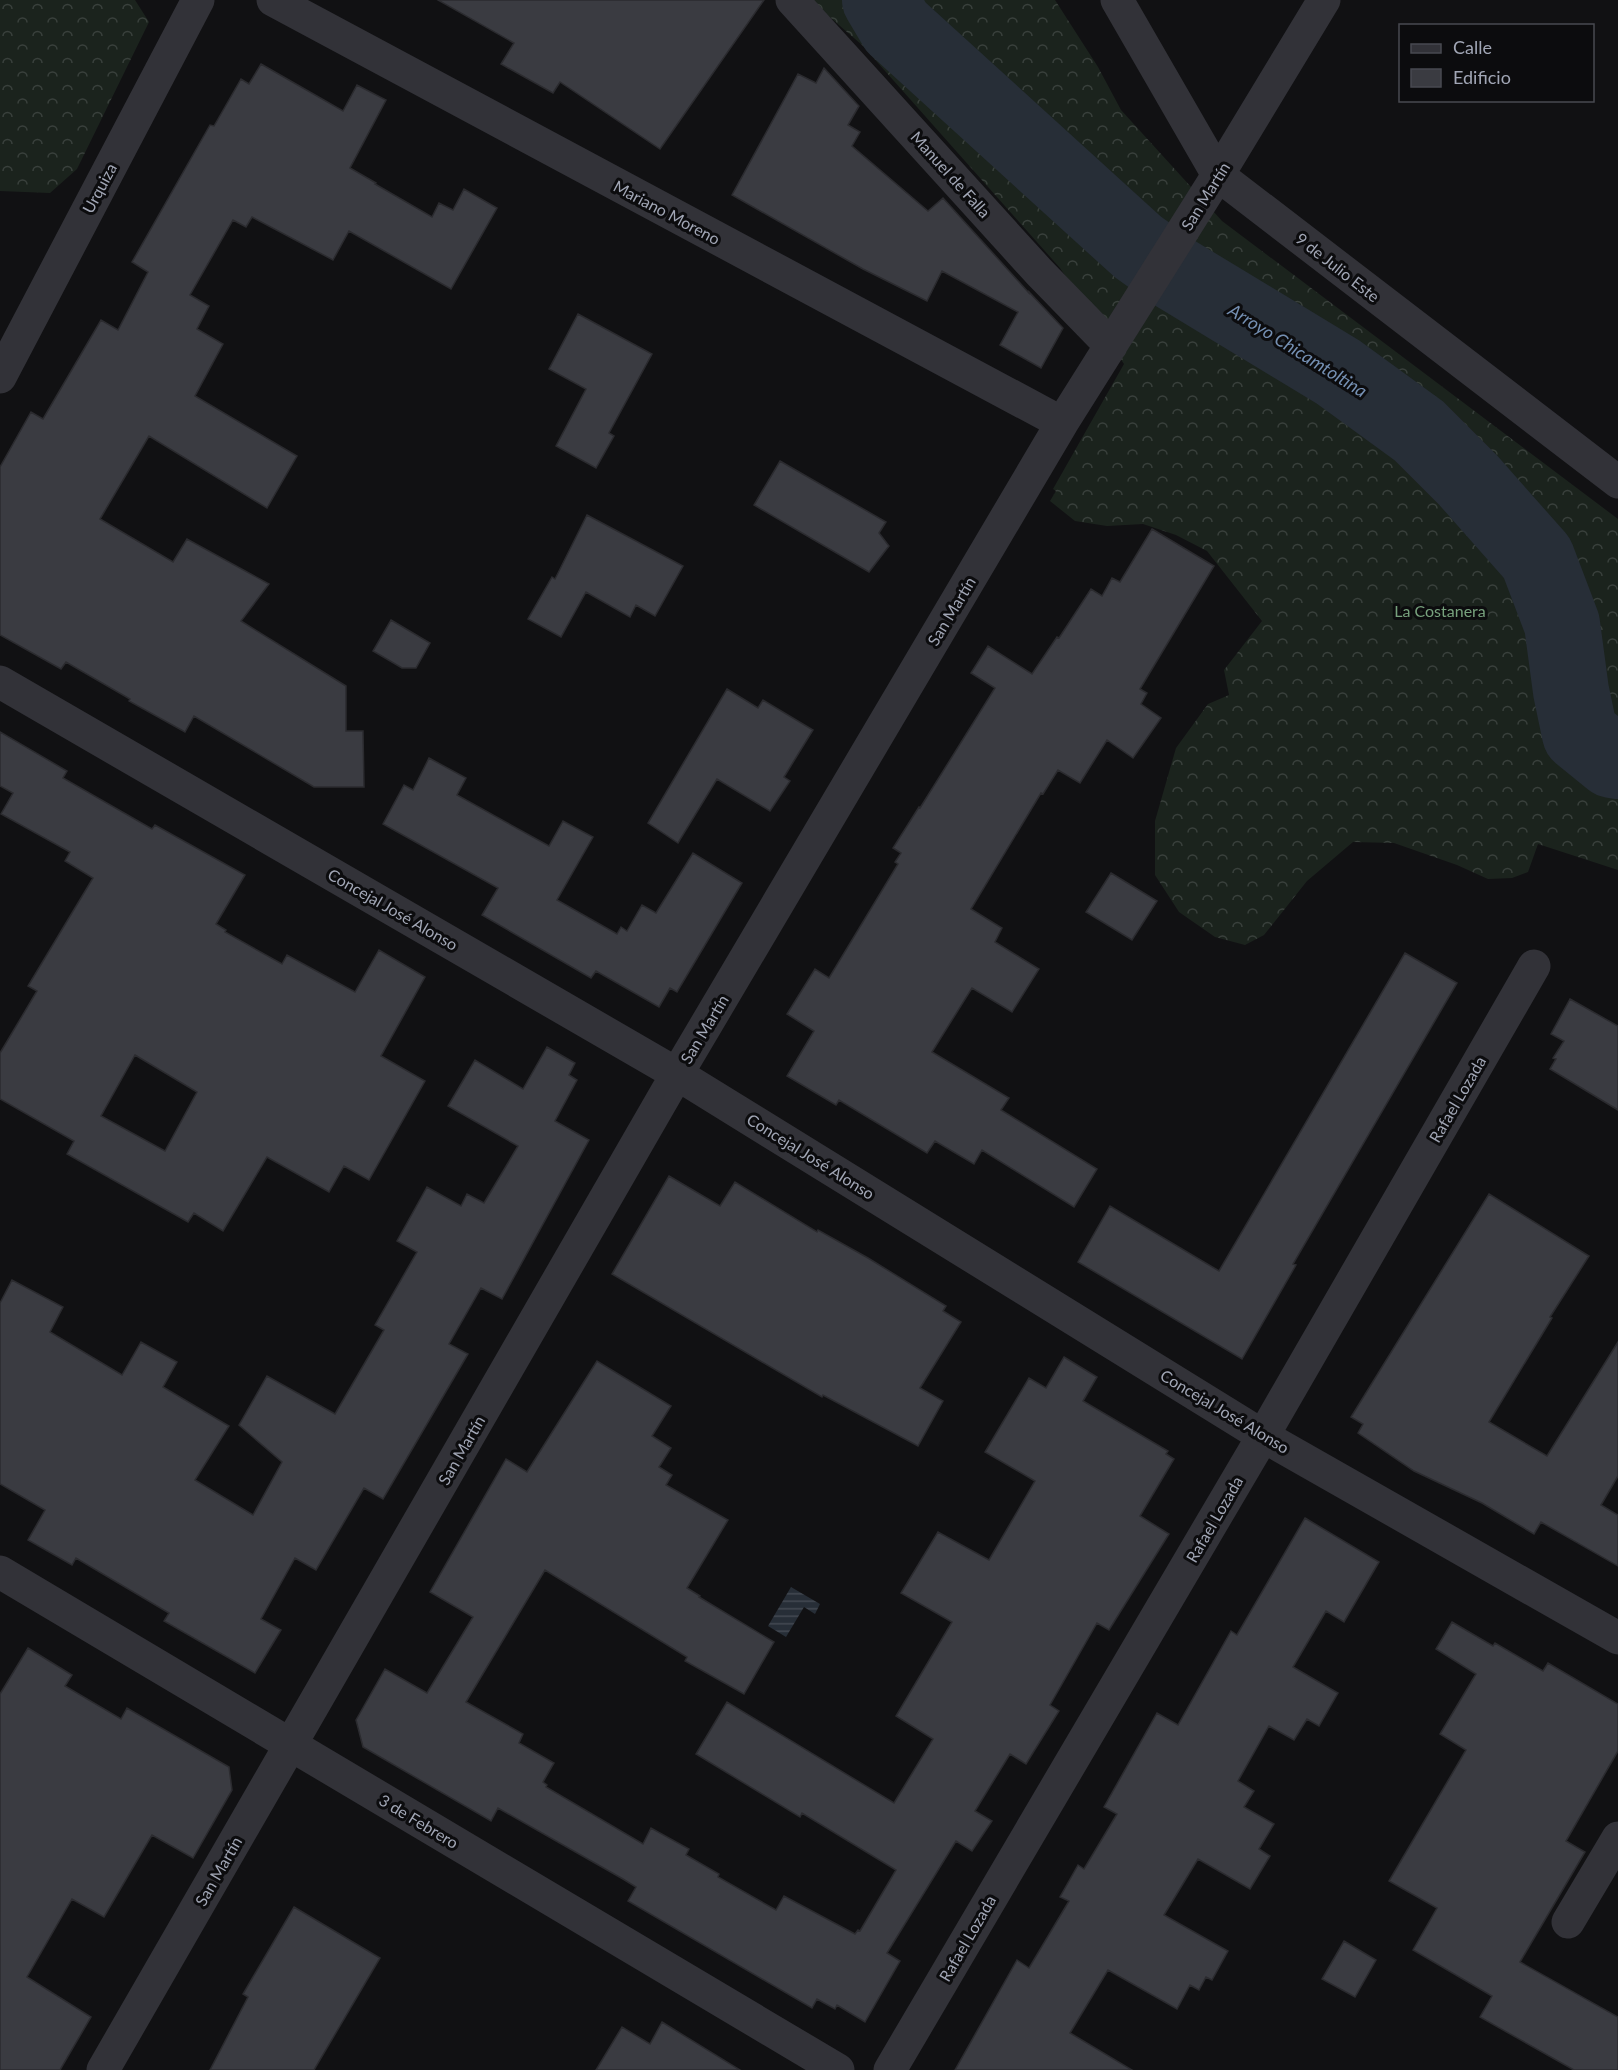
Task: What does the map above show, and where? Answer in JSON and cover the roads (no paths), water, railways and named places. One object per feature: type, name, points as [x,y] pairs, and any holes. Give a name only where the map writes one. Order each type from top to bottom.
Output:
[{"type":"street","name":"Urquiza","points":[[0,376],[198,0]]},
{"type":"street","name":"Mariano Moreno","points":[[273,0],[1062,423]]},
{"type":"street","name":"Manuel de Falla","points":[[792,0],[1038,272],[1117,336]]},
{"type":"street","name":"9 de Julio Este","points":[[1117,0],[1214,182],[1618,482]]},
{"type":"street","name":"San Martín","points":[[103,2070],[677,1074],[1062,423],[1214,182],[1324,0]]},
{"type":"street","name":"Concejal José Alonso","points":[[0,682],[677,1074],[1263,1436],[1618,1638]]},
{"type":"street","name":"Rafael Lozada","points":[[890,2070],[1263,1436],[1533,966]]},
{"type":"street","name":"3 de Febrero","points":[[0,1572],[838,2070]]},
{"type":"street","points":[[1568,1922],[1618,1838]]},
{"type":"waterway","name":"Arroyo Chicamtoltina","points":[[880,0],[896,27],[1138,247],[1173,272],[1338,372],[1419,431],[1468,480],[1537,558],[1562,624],[1571,691],[1580,734],[1612,760],[1618,761]]},
{"type":"park label","name":"La Costanera","points":[[1440,610]]}]
